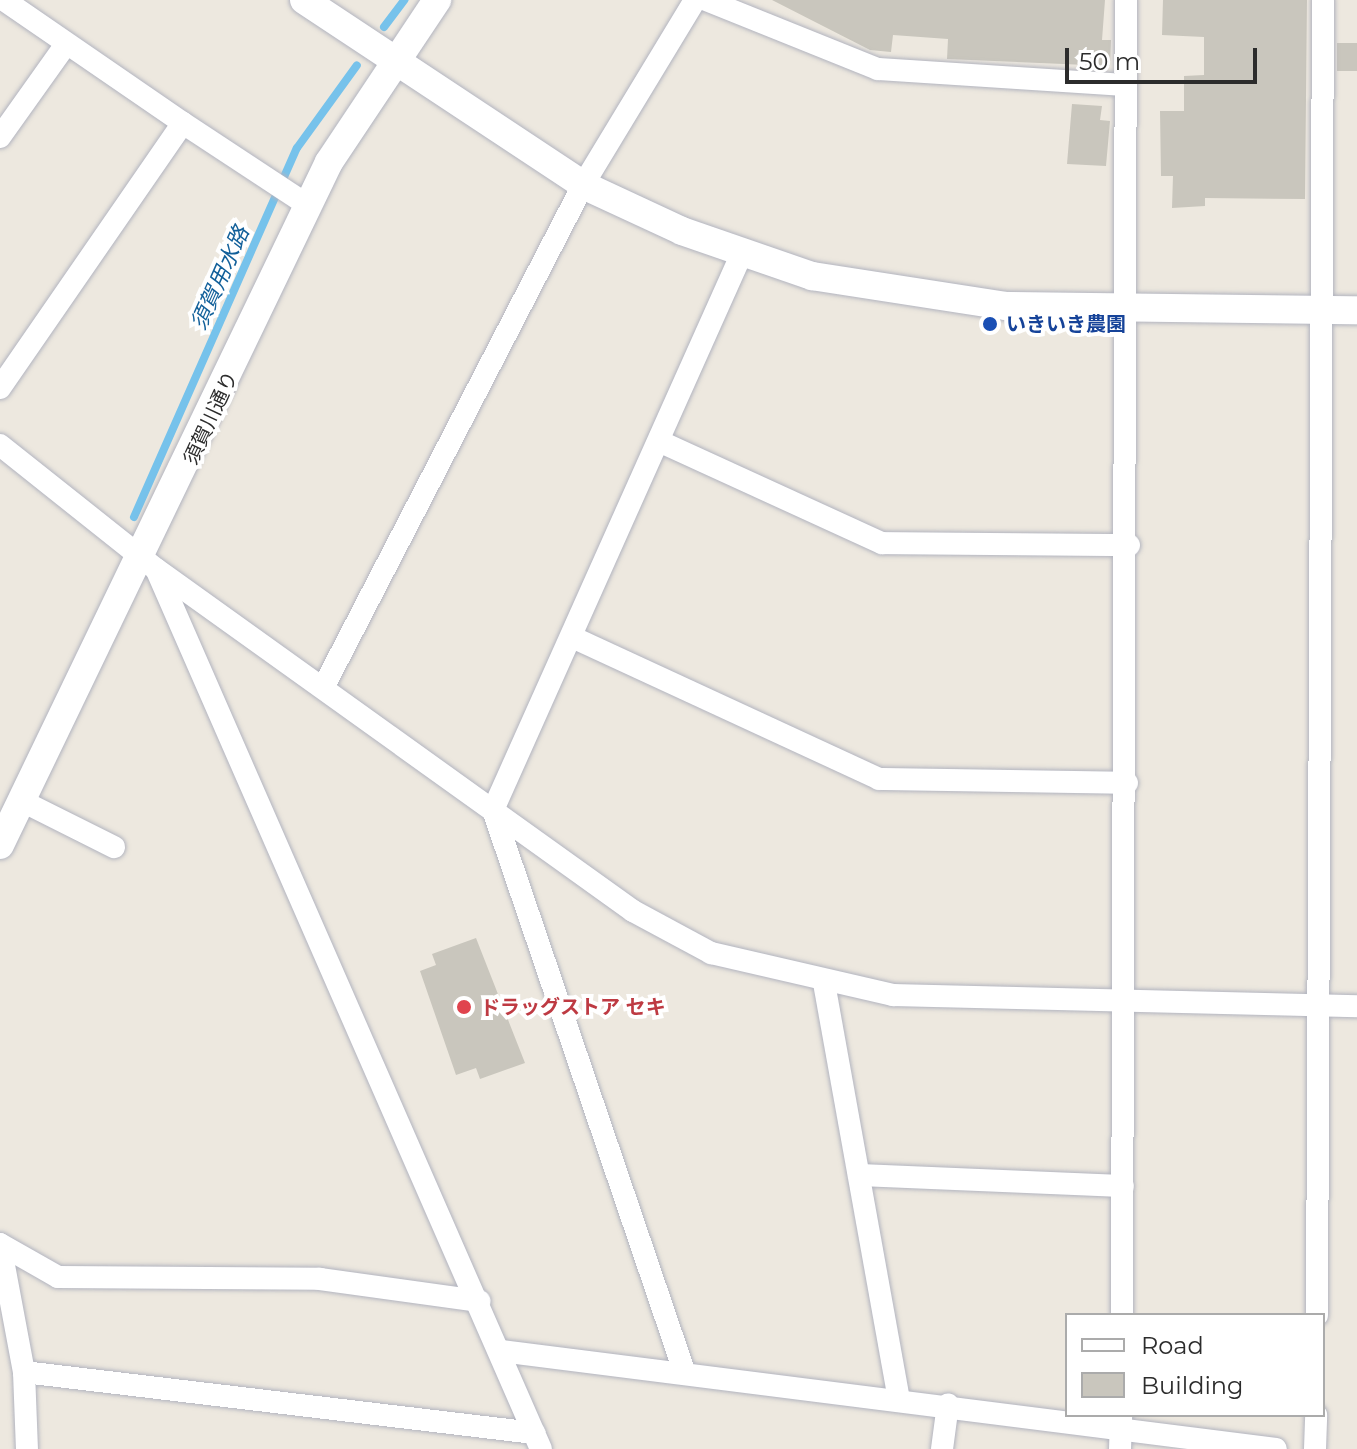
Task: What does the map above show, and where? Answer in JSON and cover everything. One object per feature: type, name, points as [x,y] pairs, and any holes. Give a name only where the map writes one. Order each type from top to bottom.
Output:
[{"type":"street","points":[[4,0],[309,206]]},
{"type":"street","points":[[304,0],[583,185],[741,255],[885,292],[1125,311],[1357,310]]},
{"type":"street","name":"須賀川通り","points":[[0,845],[150,563],[339,142],[437,0]]},
{"type":"street","points":[[324,686],[583,185],[695,0]]},
{"type":"street","points":[[706,0],[878,69],[1125,85]]},
{"type":"street","points":[[1122,1313],[1129,545],[1125,311],[1126,0]]},
{"type":"street","points":[[1317,1313],[1323,0]]},
{"type":"street","points":[[0,137],[66,44]]},
{"type":"street","points":[[0,388],[183,123]]},
{"type":"street","points":[[684,1371],[493,810],[661,442],[741,255]]},
{"type":"street","points":[[661,442],[882,543],[1129,545]]},
{"type":"street","points":[[0,445],[150,563],[633,911],[711,953],[824,983],[893,995],[1125,1004],[1357,1006]]},
{"type":"street","points":[[24,1372],[538,1441],[479,1301],[150,563]]},
{"type":"street","points":[[572,637],[879,779],[1127,783]]},
{"type":"street","points":[[22,801],[114,847]]},
{"type":"street","points":[[824,983],[899,1398]]},
{"type":"street","points":[[859,1175],[1123,1186]]},
{"type":"street","points":[[0,1244],[58,1277],[320,1279],[479,1301]]},
{"type":"street","points":[[0,1244],[24,1372],[27,1449]]},
{"type":"street","points":[[501,1351],[948,1404],[1276,1449]]},
{"type":"street","points":[[942,1449],[948,1404]]},
{"type":"street","points":[[1315,1449],[1316,1417]]},
{"type":"building","points":[[772,0],[1105,0],[1102,40],[1111,40],[1110,66],[947,59],[948,39],[893,35],[891,52],[870,50]]},
{"type":"building","points":[[1163,0],[1307,0],[1305,199],[1205,198],[1205,206],[1172,208],[1173,176],[1161,176],[1160,111],[1184,111],[1184,76],[1204,75],[1204,37],[1162,35]]},
{"type":"building","points":[[1337,43],[1357,43],[1357,71],[1337,71]]},
{"type":"building","points":[[1072,104],[1102,106],[1100,120],[1110,121],[1106,166],[1067,164]]},
{"type":"building","points":[[476,938],[525,1063],[480,1079],[476,1068],[456,1075],[420,971],[436,965],[432,954]]},
{"type":"waterway","name":"須賀用水路","points":[[384,27],[404,0]]},
{"type":"waterway","name":"須賀用水路","points":[[134,517],[297,148],[357,65]]},
{"type":"place","name":"いきいき農園","points":[[990,324]]},
{"type":"place","name":"ドラッグストア セキ","points":[[464,1007]]}]
